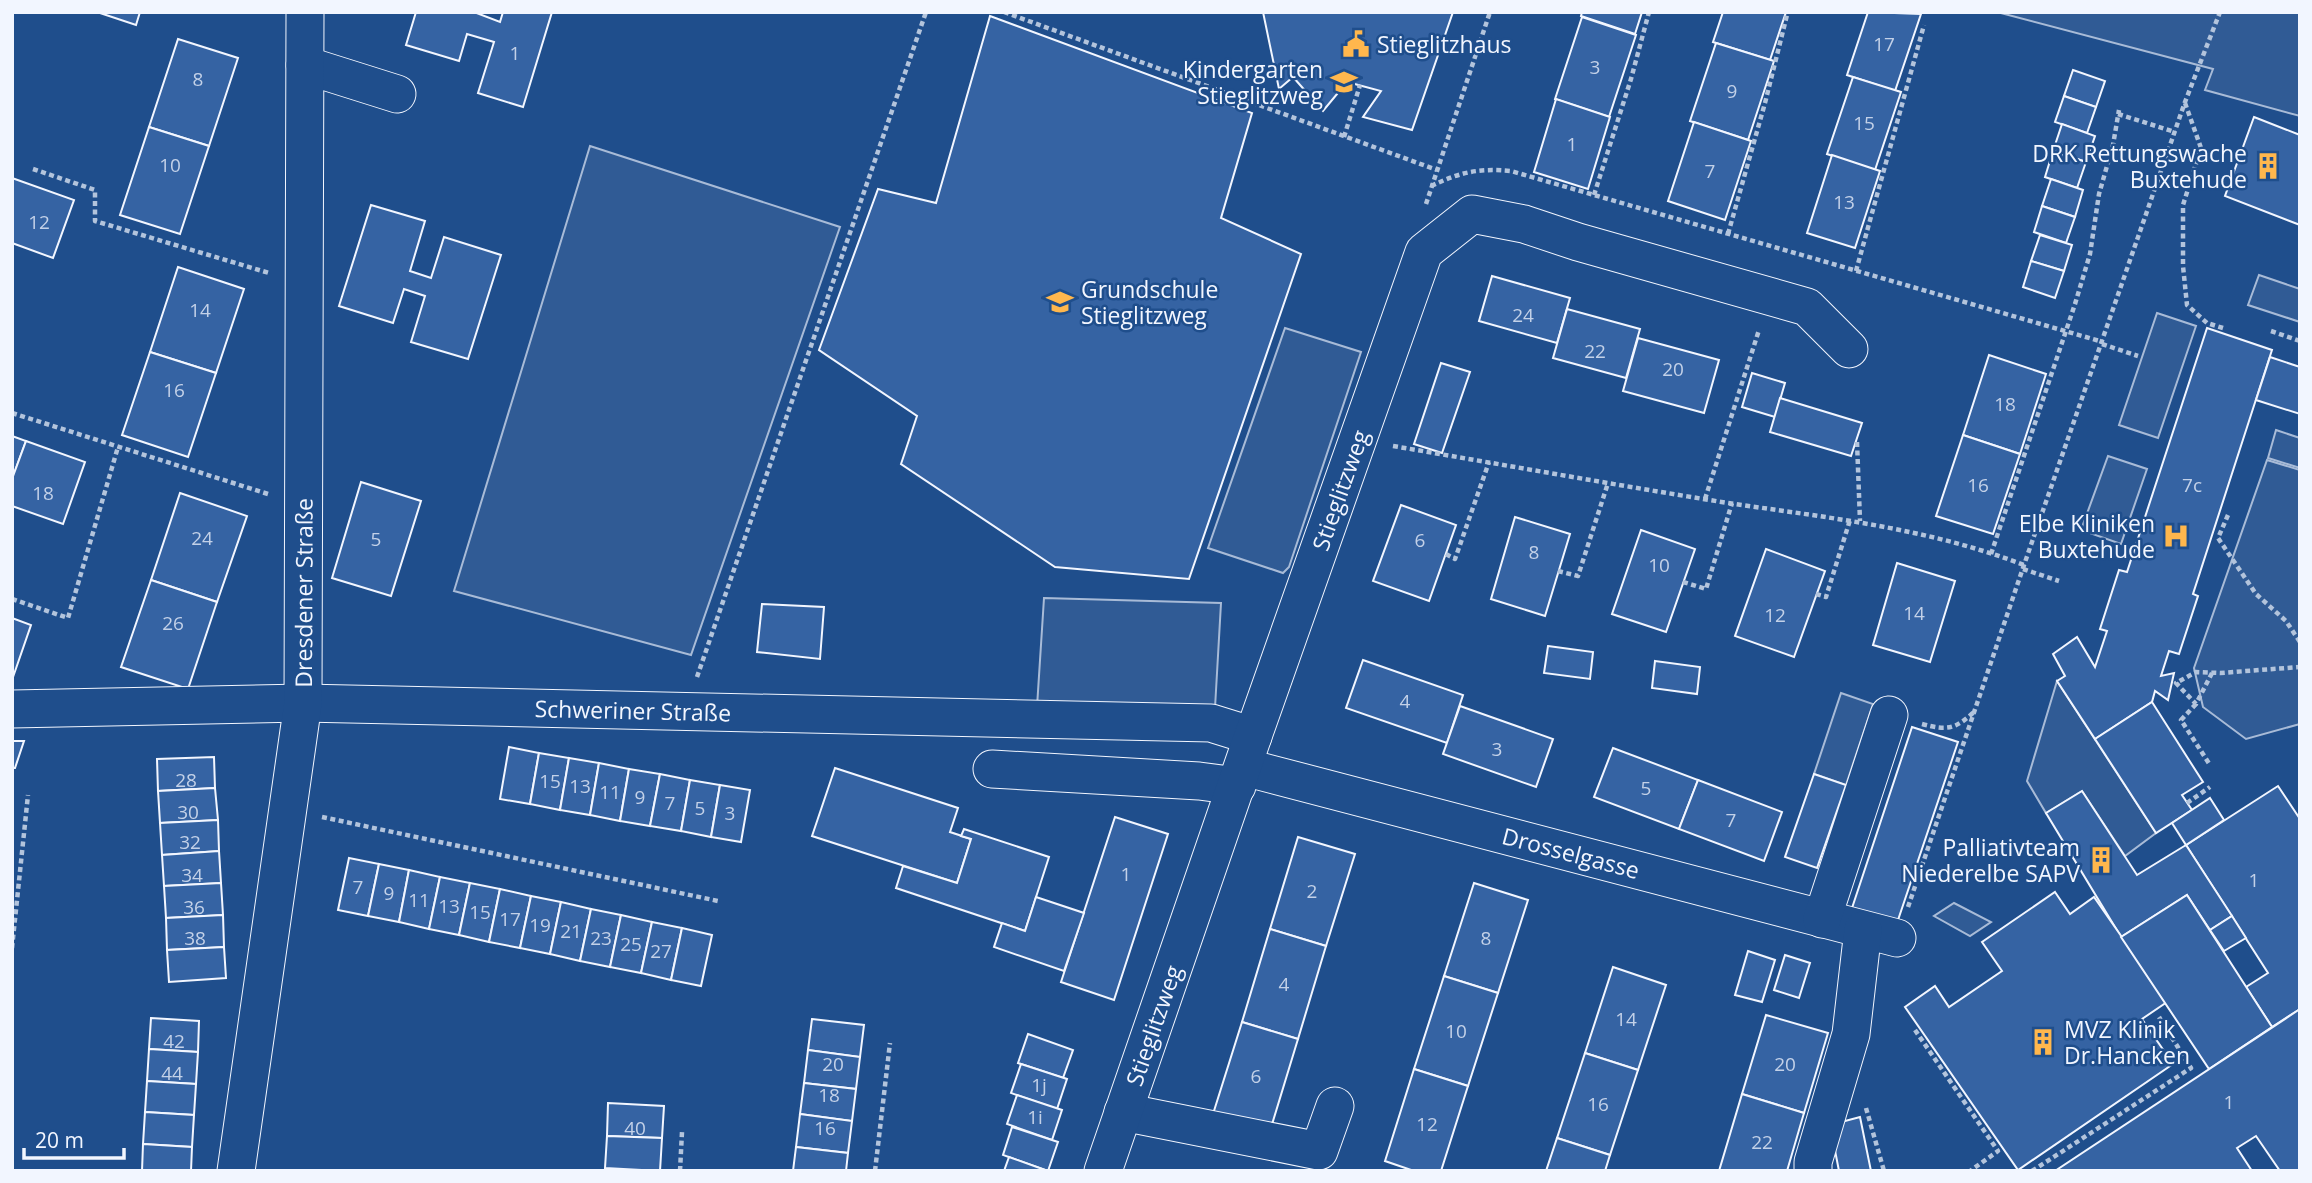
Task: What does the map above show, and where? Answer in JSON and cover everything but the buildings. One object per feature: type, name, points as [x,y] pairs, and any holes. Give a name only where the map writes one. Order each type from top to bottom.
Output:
[{"type":"street","name":"Dresdener Straße","points":[[241,1170],[303,702],[305,12]]},
{"type":"street","points":[[305,65],[397,94]]},
{"type":"street","points":[[1424,252],[1472,214],[1524,224],[1807,307],[1849,349]]},
{"type":"street","name":"Stieglitzweg","points":[[1103,1171],[1424,252]]},
{"type":"street","name":"Schweriner Straße","points":[[12,709],[303,702],[1211,723],[1244,763]]},
{"type":"street","points":[[1822,919],[1889,715]]},
{"type":"street","points":[[992,769],[1199,781],[1244,763]]},
{"type":"street","name":"Drosselgasse","points":[[1244,763],[1880,934]]},
{"type":"street","points":[[1814,1171],[1816,1149],[1880,934]]},
{"type":"street","points":[[1124,1112],[1319,1151],[1335,1106]]},
{"type":"path","points":[[685,711],[926,12]]},
{"type":"path","points":[[1004,12],[1437,170]]},
{"type":"path","points":[[1424,252],[1422,216],[1490,12]]},
{"type":"path","points":[[1594,195],[1649,12]]},
{"type":"path","points":[[1880,934],[1975,712],[1984,675],[2185,102],[2220,12]]},
{"type":"path","points":[[1728,234],[1787,15]]},
{"type":"path","points":[[1856,271],[1924,25]]},
{"type":"path","points":[[1344,137],[1360,85]]},
{"type":"path","points":[[2185,102],[2200,148],[2183,205],[2183,266],[2187,305],[2207,323],[2223,328]]},
{"type":"path","points":[[1991,554],[2067,332],[2090,254],[2099,194],[2119,112],[2175,132]]},
{"type":"path","points":[[33,169],[95,190],[95,222],[304,283]]},
{"type":"path","points":[[1431,187],[1456,174],[1483,169],[1511,171],[2067,332],[2138,356]]},
{"type":"path","points":[[1704,499],[1770,296]]},
{"type":"path","points":[[2271,331],[2300,341]]},
{"type":"path","points":[[12,413],[303,505]]},
{"type":"path","points":[[1357,440],[1704,499],[1860,521],[1930,535],[1991,554],[2059,581]]},
{"type":"path","points":[[1857,443],[1860,521]]},
{"type":"path","points":[[12,599],[68,618],[118,446]]},
{"type":"path","points":[[1446,554],[1455,558],[1489,462]]},
{"type":"path","points":[[1559,571],[1578,576],[1608,483]]},
{"type":"path","points":[[1684,582],[1706,589],[1732,503]]},
{"type":"path","points":[[2228,515],[2218,538],[2256,594],[2286,621],[2300,642]]},
{"type":"path","points":[[1816,594],[1826,597],[1850,520]]},
{"type":"path","points":[[2196,704],[2176,683],[2196,672],[2300,667]]},
{"type":"path","points":[[2210,765],[2181,720],[2196,704],[2212,673]]},
{"type":"path","points":[[1889,715],[1937,728],[1957,727],[1975,712]]},
{"type":"path","points":[[2187,803],[2210,786]]},
{"type":"path","points":[[12,948],[28,795]]},
{"type":"path","points":[[288,809],[718,901]]},
{"type":"path","points":[[2032,1171],[2191,1068],[2159,1017]]},
{"type":"path","points":[[1915,1030],[1998,1151],[1970,1171]]},
{"type":"path","points":[[874,1171],[890,1043]]},
{"type":"path","points":[[1866,1107],[1884,1171]]},
{"type":"path","points":[[680,1171],[682,1132]]},
{"type":"shaded area","points":[[1997,12],[2300,12],[2300,116],[2205,90],[2213,69]]},
{"type":"shaded area","points":[[590,146],[840,227],[691,655],[454,591]]},
{"type":"shaded area","points":[[2259,275],[2300,289],[2300,322],[2248,305]]},
{"type":"shaded area","points":[[2157,313],[2196,326],[2158,438],[2119,425]]},
{"type":"shaded area","points":[[1285,328],[1361,352],[1289,567],[1283,573],[1208,548]]},
{"type":"shaded area","points":[[2276,430],[2300,438],[2300,468],[2268,458]]},
{"type":"shaded area","points":[[2108,456],[2147,469],[2121,544],[2081,530]]},
{"type":"shaded area","points":[[2267,460],[2300,470],[2300,724],[2246,739],[2203,707],[2194,668]]},
{"type":"shaded area","points":[[1044,598],[1221,603],[1215,708],[1037,707]]},
{"type":"shaded area","points":[[2057,681],[2156,833],[2125,856],[2082,791],[2046,813],[2027,781]]},
{"type":"shaded area","points":[[1841,693],[1873,704],[1846,785],[1814,774]]},
{"type":"shaded area","points":[[1954,903],[1991,922],[1970,936],[1934,916]]},
{"type":"place","name":"Stieglitzhaus","points":[[1356,44]]},
{"type":"place","name":"Kindergarten Stieglitzweg","points":[[1344,82]]},
{"type":"place","name":"DRK Rettungswache Buxtehude","points":[[2268,166]]},
{"type":"place","name":"Grundschule Stieglitzweg","points":[[1060,302]]},
{"type":"place","name":"Elbe Kliniken Buxtehude","points":[[2176,536]]},
{"type":"place","name":"Palliativteam Niederelbe SAPV","points":[[2101,860]]},
{"type":"place","name":"MVZ Klinik Dr.Hancken","points":[[2043,1042]]}]
